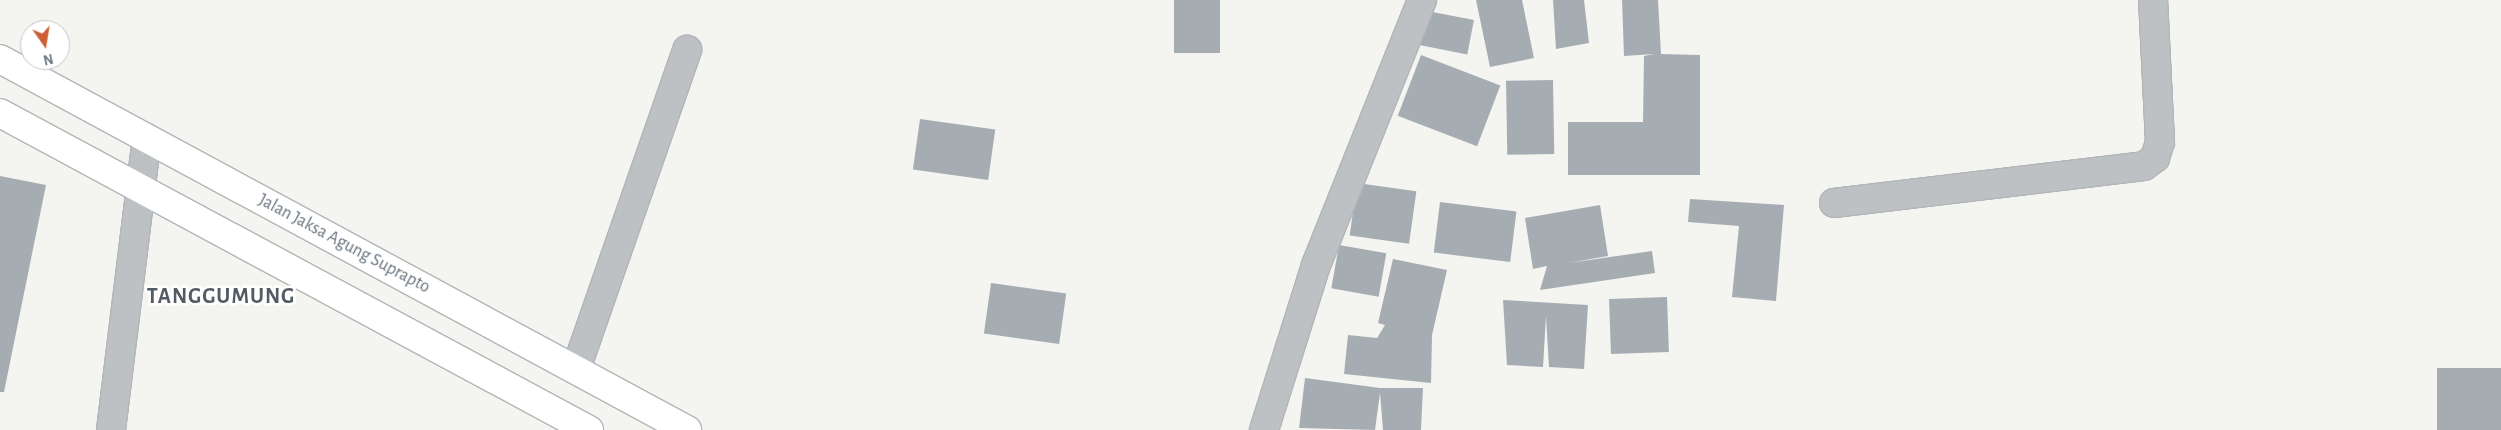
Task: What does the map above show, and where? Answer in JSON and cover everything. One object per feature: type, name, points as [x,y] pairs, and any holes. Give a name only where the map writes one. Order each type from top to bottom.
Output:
[{"type":"highway","name":"Jalan Jaksa Agung Suprapto","points":[[0,59],[687,430]]},
{"type":"highway","points":[[0,113],[589,430]]},
{"type":"street","points":[[1264,430],[1316,265],[1422,0]]},
{"type":"street","points":[[1834,203],[2144,166],[2155,158],[2160,142],[2153,0]]},
{"type":"street","points":[[576,369],[687,50]]},
{"type":"street","points":[[111,430],[139,189],[147,138]]},
{"type":"building","points":[[1174,0],[1220,0],[1220,53],[1174,53]]},
{"type":"building","points":[[1476,0],[1522,0],[1534,58],[1490,67]]},
{"type":"building","points":[[1553,0],[1584,0],[1589,43],[1556,49]]},
{"type":"building","points":[[1622,0],[1658,0],[1661,54],[1700,55],[1700,175],[1568,175],[1568,122],[1643,122],[1644,56],[1654,54],[1624,56]]},
{"type":"building","points":[[1417,9],[1474,20],[1467,54],[1410,43]]},
{"type":"building","points":[[1421,55],[1500,85],[1477,146],[1398,116]]},
{"type":"building","points":[[1553,80],[1554,154],[1507,155],[1506,81]]},
{"type":"building","points":[[920,119],[995,130],[988,180],[913,170]]},
{"type":"building","points":[[0,176],[46,185],[4,392],[0,392]]},
{"type":"building","points":[[1357,183],[1416,191],[1409,244],[1350,235]]},
{"type":"building","points":[[1690,199],[1784,205],[1776,301],[1732,297],[1739,226],[1688,222]]},
{"type":"building","points":[[1440,202],[1516,211],[1510,262],[1434,253]]},
{"type":"building","points":[[1600,205],[1608,256],[1568,263],[1652,251],[1655,273],[1540,290],[1547,266],[1533,269],[1525,218]]},
{"type":"building","points":[[1339,245],[1386,253],[1379,297],[1331,288]]},
{"type":"building","points":[[1393,259],[1447,270],[1432,335],[1431,383],[1344,374],[1348,335],[1377,338],[1385,325],[1378,323]]},
{"type":"building","points":[[991,283],[1066,294],[1059,344],[984,334]]},
{"type":"building","points":[[1667,297],[1669,352],[1611,354],[1609,299]]},
{"type":"building","points":[[1503,300],[1588,305],[1584,369],[1549,367],[1546,316],[1543,367],[1507,365]]},
{"type":"building","points":[[2437,368],[2501,368],[2501,430],[2437,430]]},
{"type":"building","points":[[1305,378],[1380,388],[1423,388],[1421,430],[1383,430],[1380,393],[1375,430],[1299,428]]},
{"type":"district","name":"TANGGUMUNG","points":[[221,297]]}]
